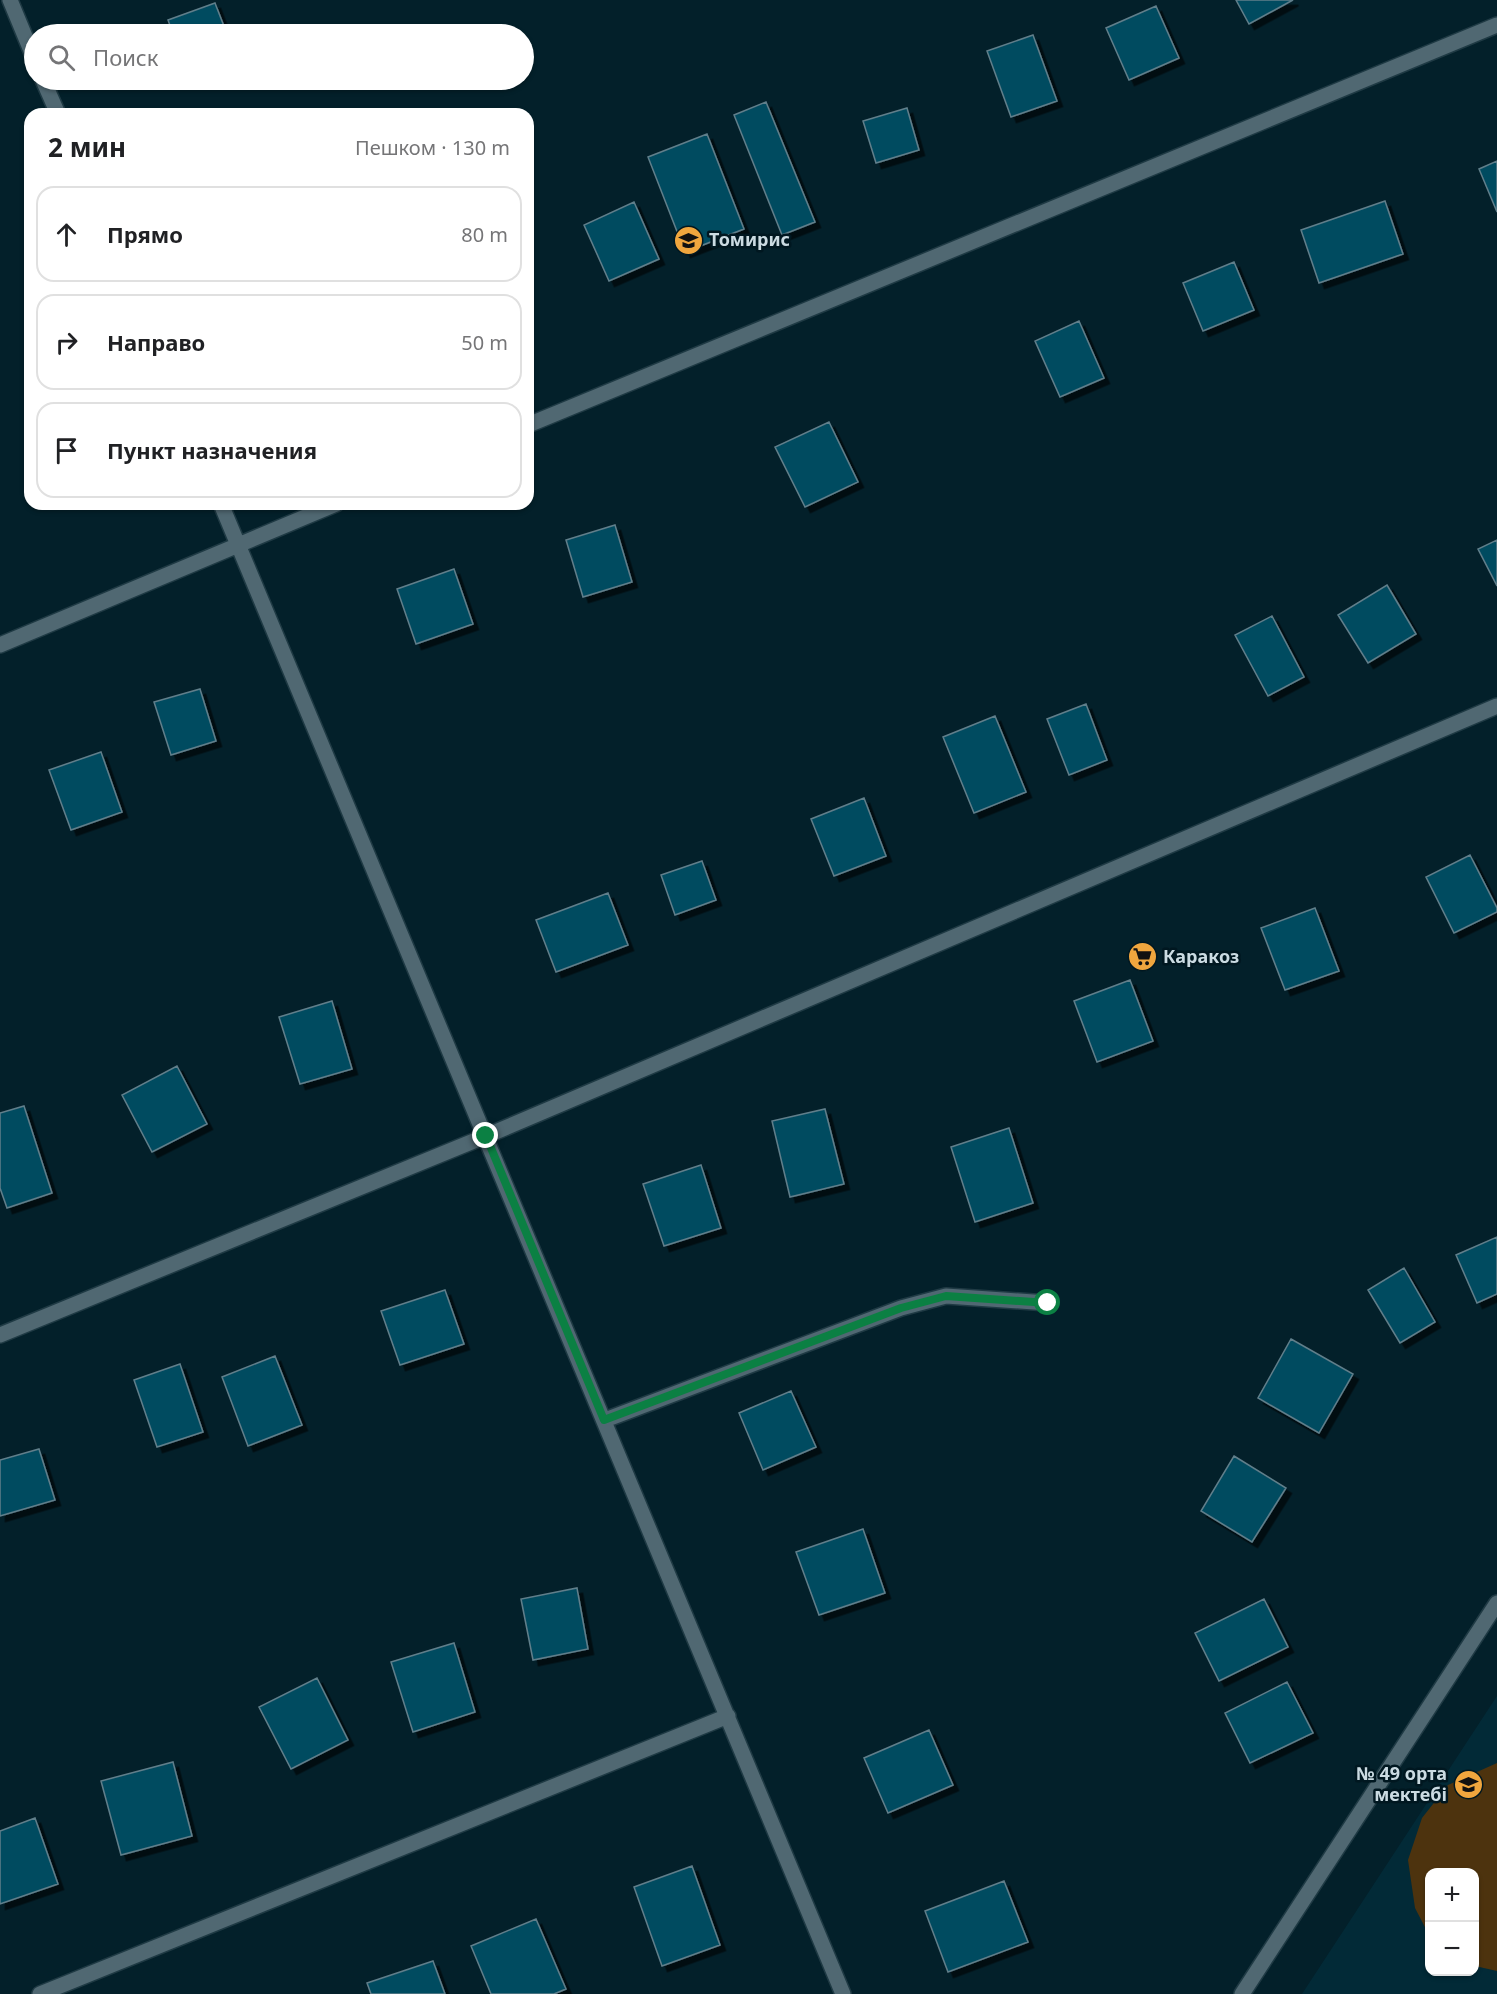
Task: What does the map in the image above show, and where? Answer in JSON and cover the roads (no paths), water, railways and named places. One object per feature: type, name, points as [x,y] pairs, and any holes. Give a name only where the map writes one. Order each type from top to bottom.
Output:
[{"type":"street","points":[[10,0],[24,34]]},
{"type":"street","points":[[534,423],[1497,25]]},
{"type":"street","points":[[48,90],[56,108]]},
{"type":"street","points":[[224,510],[843,1994]]},
{"type":"street","points":[[0,645],[321,510]]},
{"type":"street","points":[[0,1335],[486,1136],[1497,706]]},
{"type":"street","points":[[604,1420],[912,1305],[946,1296],[1048,1303]]},
{"type":"street","points":[[1242,1994],[1497,1603]]},
{"type":"street","points":[[40,1994],[728,1716]]},
{"type":"place","name":"Томирис","points":[[688,240]]},
{"type":"place","name":"Каракоз","points":[[1142,957]]},
{"type":"place","name":"№ 49 орта мектебі","points":[[1468,1784]]}]
